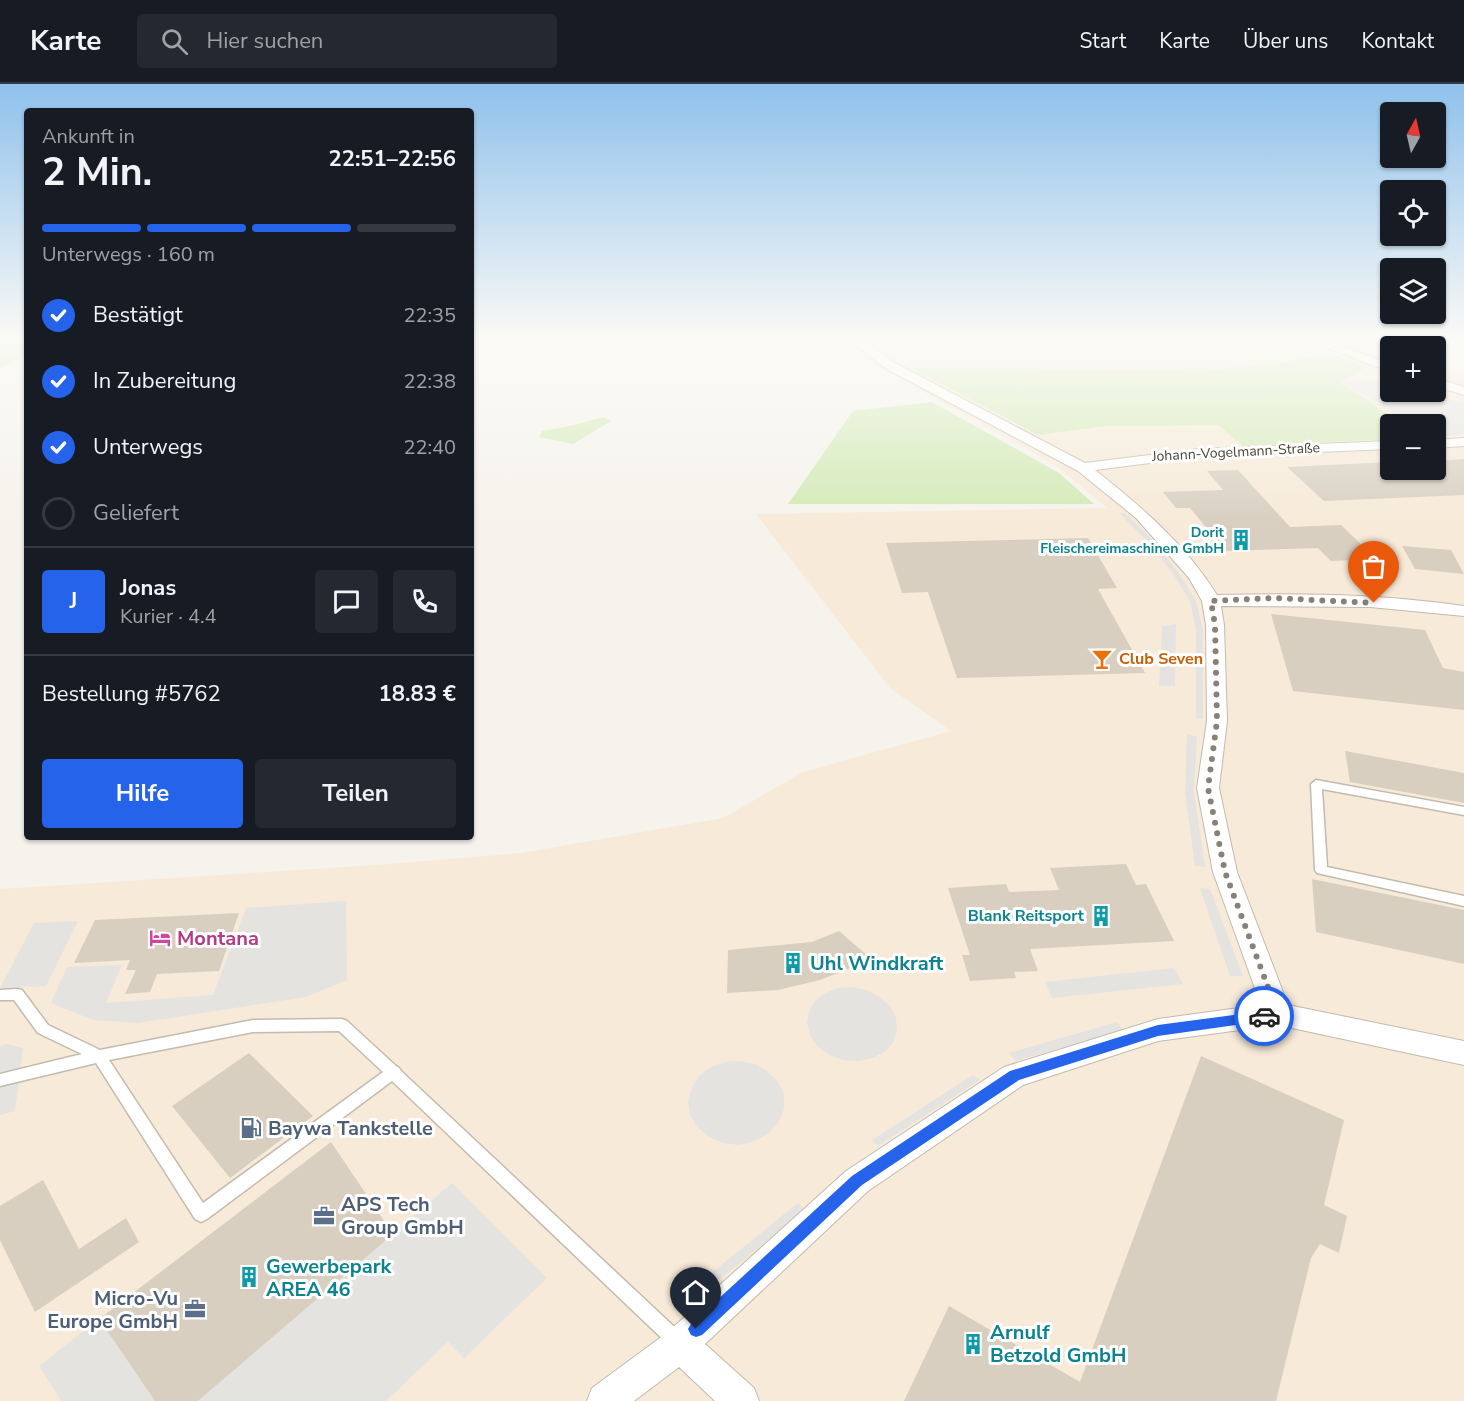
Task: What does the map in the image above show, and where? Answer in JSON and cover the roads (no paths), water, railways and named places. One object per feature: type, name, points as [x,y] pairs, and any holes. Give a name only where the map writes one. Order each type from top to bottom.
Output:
[{"type":"street","points":[[956,400],[1083,468],[1148,521],[1197,576],[1211,601],[1215,625],[1217,721],[1208,788],[1225,872],[1278,1014]]},
{"type":"street","points":[[1446,443],[1464,442]]},
{"type":"street","name":"Johann-Vogelmann-Straße","points":[[1083,468],[1145,457],[1189,453],[1380,446]]},
{"type":"street","points":[[1211,601],[1274,598],[1353,601],[1464,610]]},
{"type":"street","points":[[605,1401],[680,1344],[857,1180],[1014,1076],[1158,1030],[1278,1014],[1464,1053]]},
{"type":"street","points":[[680,1344],[741,1401]]},
{"type":"lane","points":[[1464,811],[1316,784],[1321,870],[1464,900]]},
{"type":"lane","points":[[0,995],[17,994],[43,1029],[99,1056],[201,1214],[394,1072]]},
{"type":"lane","points":[[0,1080],[99,1056],[253,1026],[342,1025],[680,1344]]},
{"type":"place","name":"Dorit Fleischereimaschinen GmbH","points":[[1241,540]]},
{"type":"place","name":"Club Seven","points":[[1102,659]]},
{"type":"place","name":"Blank Reitsport","points":[[1101,916]]},
{"type":"place","name":"Montana","points":[[160,938]]},
{"type":"place","name":"Uhl Windkraft","points":[[793,963]]},
{"type":"place","name":"Baywa Tankstelle","points":[[251,1128]]},
{"type":"place","name":"APS Tech Group GmbH","points":[[324,1216]]},
{"type":"place","name":"Gewerbepark AREA 46","points":[[249,1277]]},
{"type":"place","name":"Micro-Vu Europe GmbH","points":[[195,1309]]},
{"type":"place","name":"Arnulf Betzold GmbH","points":[[973,1344]]}]
